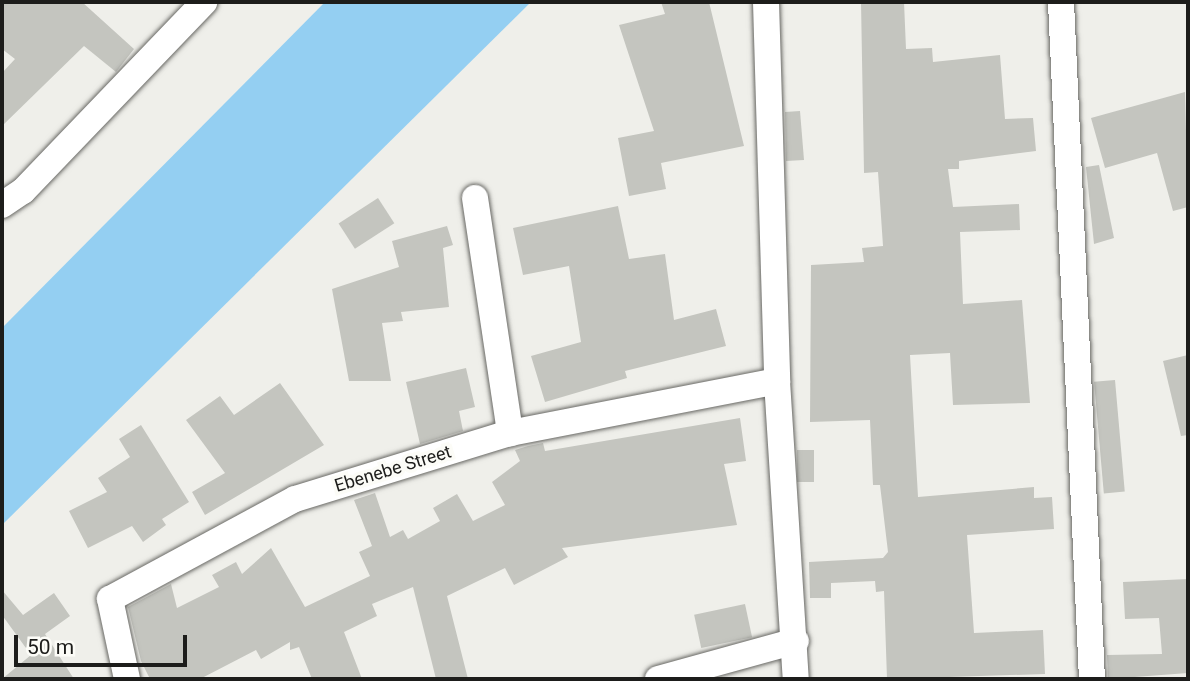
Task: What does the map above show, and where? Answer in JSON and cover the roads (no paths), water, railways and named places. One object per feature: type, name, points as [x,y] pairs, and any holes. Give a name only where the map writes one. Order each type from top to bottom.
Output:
[{"type":"street","points":[[2,205],[23,191],[204,2]]},
{"type":"street","points":[[766,2],[777,381],[796,641],[796,679]]},
{"type":"street","points":[[1061,2],[1092,679]]},
{"type":"street","points":[[475,198],[509,433]]},
{"type":"street","name":"Ebenebe Street","points":[[127,679],[110,599],[127,585],[295,499],[509,433],[777,381]]},
{"type":"street","points":[[658,679],[796,641]]},
{"type":"water","points":[[325,2],[531,2],[2,525],[2,328]]}]
